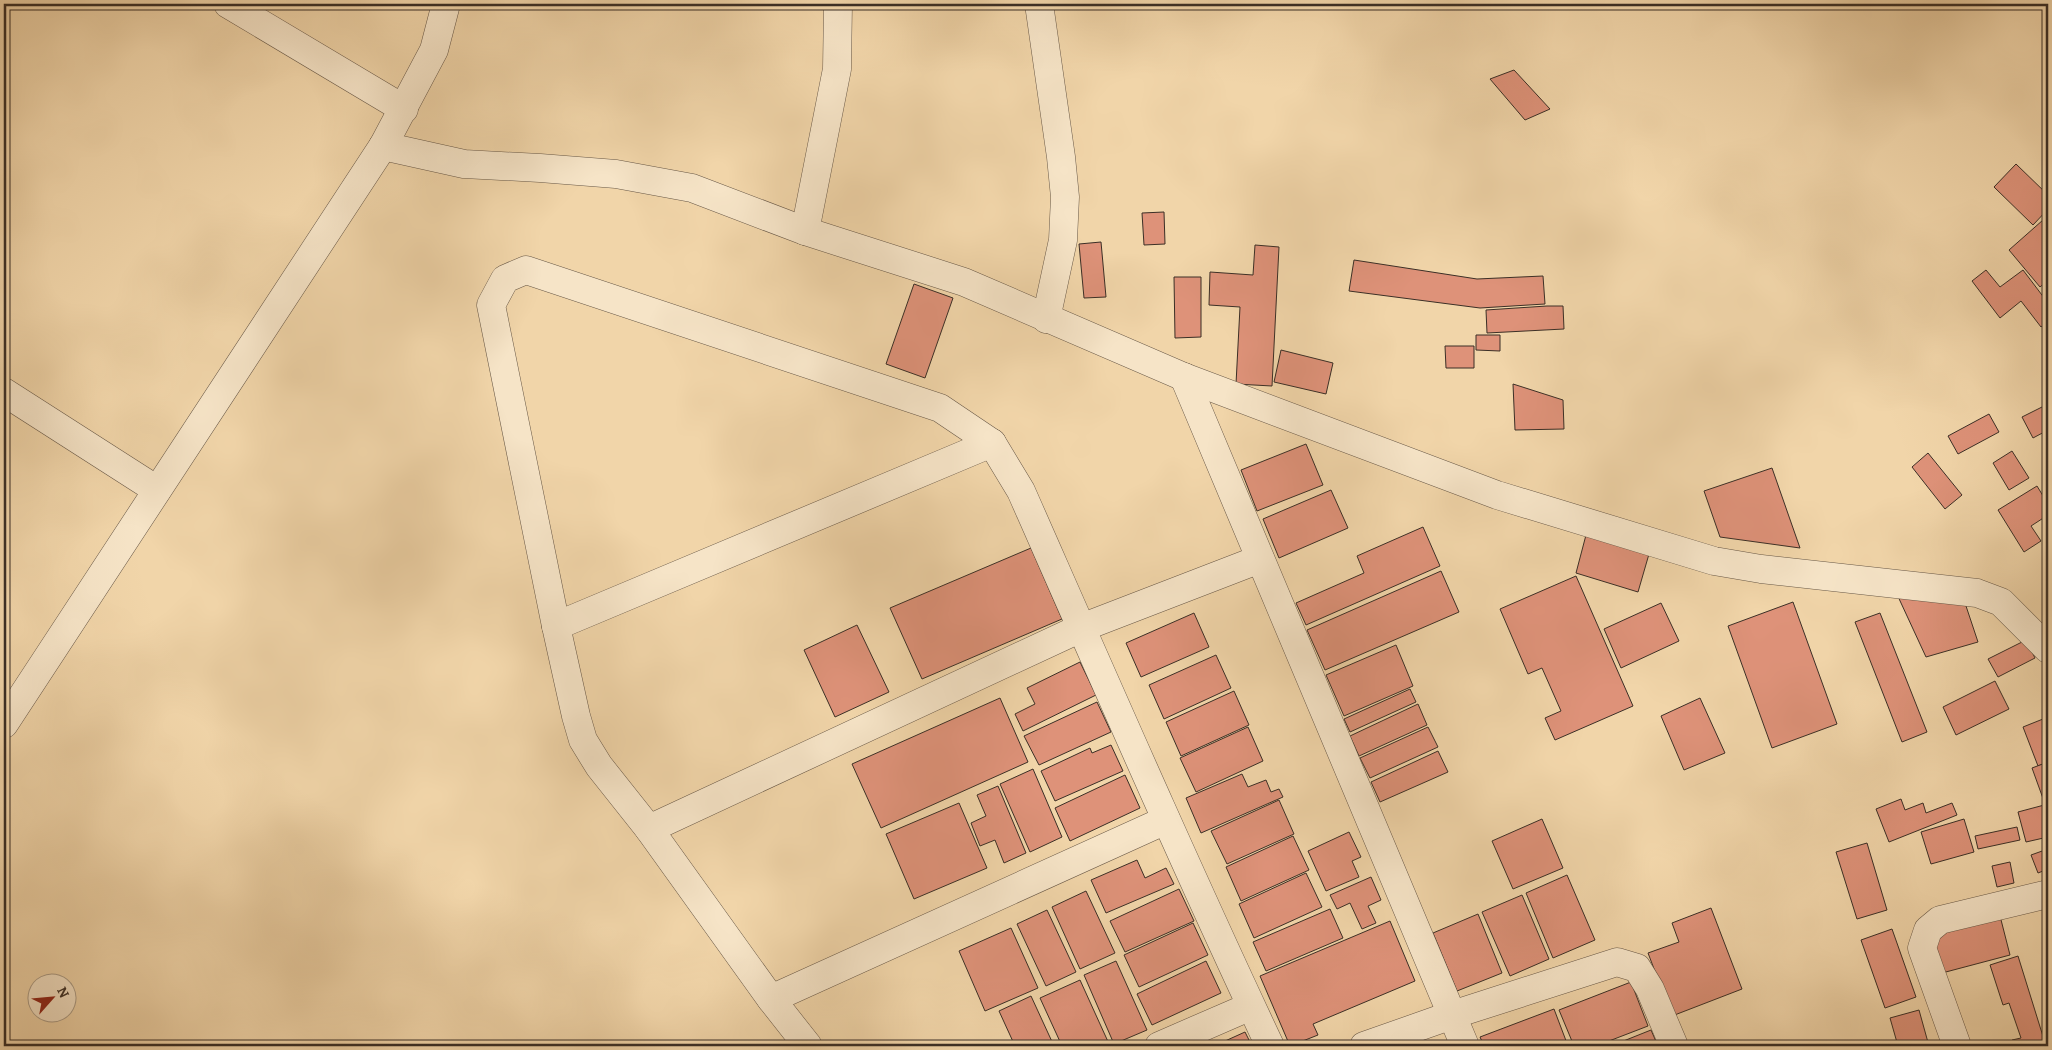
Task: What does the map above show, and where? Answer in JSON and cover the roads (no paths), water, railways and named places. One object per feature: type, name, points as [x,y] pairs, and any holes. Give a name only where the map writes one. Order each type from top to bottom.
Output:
[{"type":"street","points":[[228,4],[404,108]]},
{"type":"street","points":[[4,724],[383,146],[434,50],[446,4]]},
{"type":"street","points":[[805,231],[837,69],[838,4]]},
{"type":"street","points":[[1039,4],[1061,157],[1064,197],[1063,240],[1046,319]]},
{"type":"street","points":[[383,146],[464,164],[616,174],[692,188],[805,231],[964,282],[1184,377],[1497,495],[1714,561],[1761,569],[1977,593],[2001,602],[2048,649]]},
{"type":"street","points":[[808,1046],[771,999],[649,830],[600,766],[583,740],[556,626],[491,306],[506,279],[526,270],[940,408],[992,443],[1021,491],[1166,820],[1251,1009],[1270,1046]]},
{"type":"street","points":[[1184,377],[1465,1046]]},
{"type":"street","points":[[4,392],[157,490]]},
{"type":"street","points":[[556,626],[992,443]]},
{"type":"street","points":[[649,830],[1081,628],[1260,559]]},
{"type":"street","points":[[771,999],[1166,820]]},
{"type":"street","points":[[1957,1046],[1922,948],[1928,930],[1940,920],[2048,894]]},
{"type":"street","points":[[1364,1046],[1452,1015],[1617,962],[1637,968],[1650,989],[1674,1046]]},
{"type":"street","points":[[1159,1046],[1242,1010],[1251,1009]]}]
